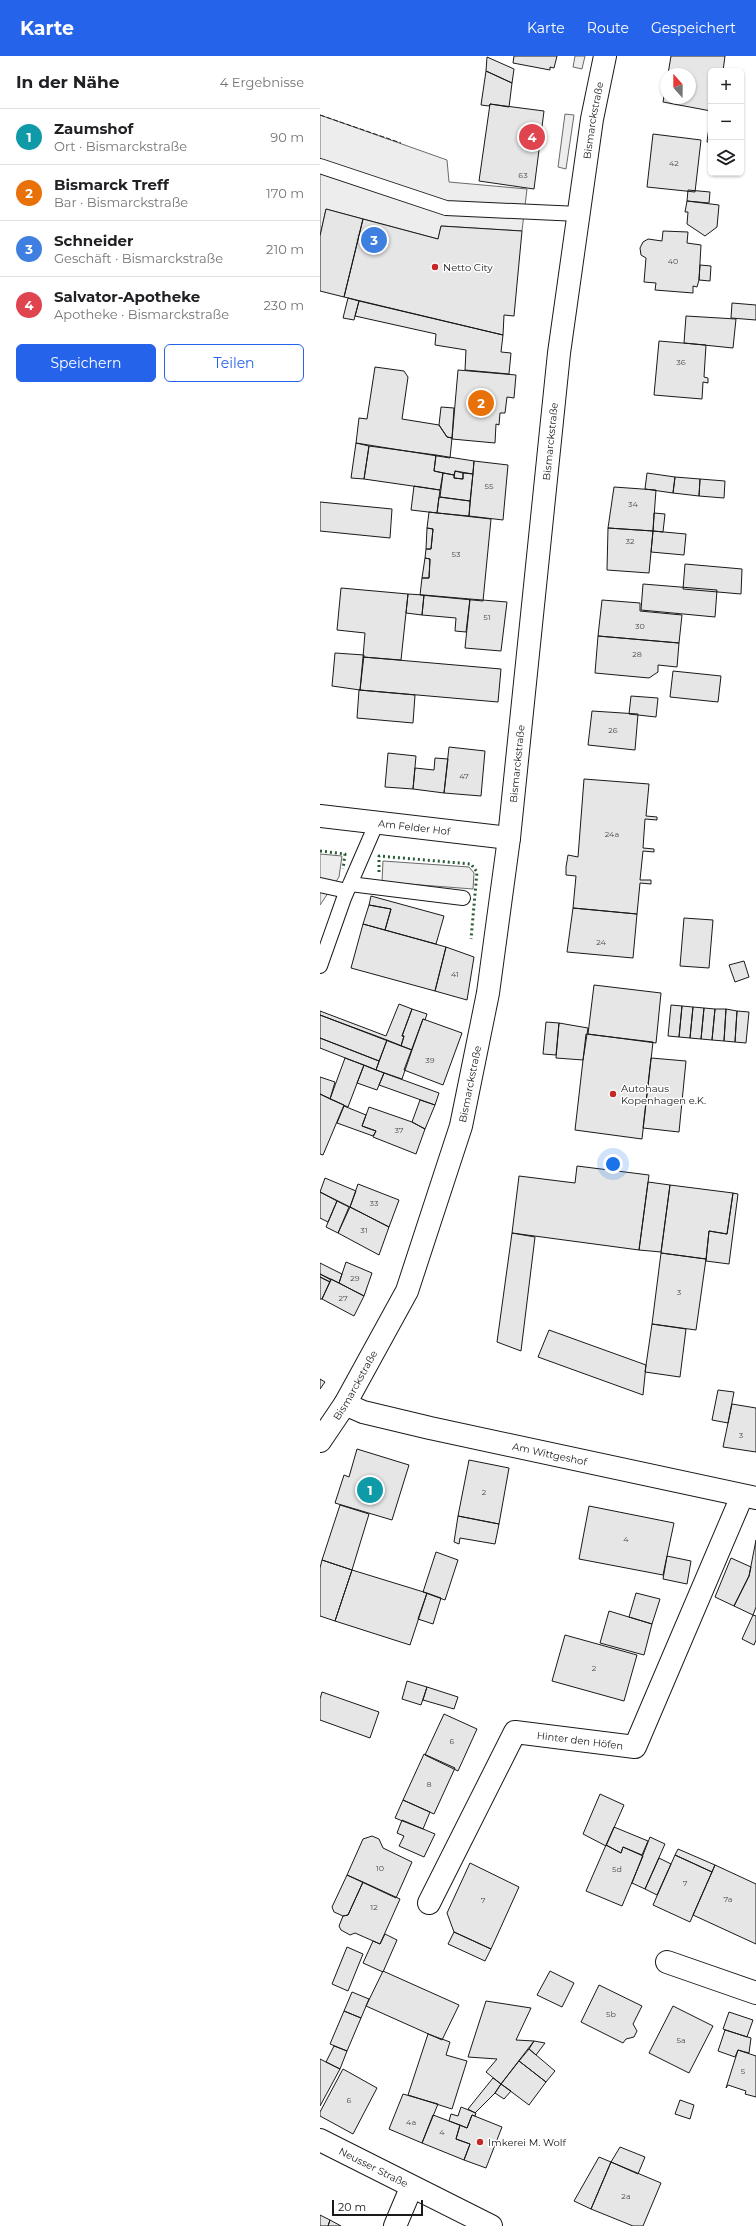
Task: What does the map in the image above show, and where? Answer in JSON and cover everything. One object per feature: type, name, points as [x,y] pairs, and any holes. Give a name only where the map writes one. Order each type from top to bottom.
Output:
[{"type":"street","name":"Bismarckstraße","points":[[320,1441],[345,1404],[407,1291],[461,1126],[488,992],[509,838],[559,353],[592,119],[605,56]]},
{"type":"street","name":"Am Felder Hof","points":[[320,816],[509,838]]},
{"type":"street","name":"Am Wittgeshof","points":[[345,1404],[362,1412],[430,1428],[749,1497]]},
{"type":"street","name":"Hinter den Höfen","points":[[429,1903],[516,1732],[635,1748],[749,1497]]},
{"type":"street","points":[[667,1962],[756,1993]]},
{"type":"street","name":"Neusser Straße","points":[[320,2140],[411,2188],[491,2226]]},
{"type":"street","points":[[394,2226],[411,2188]]},
{"type":"lane","points":[[320,166],[446,208],[579,214]]},
{"type":"lane","points":[[320,966],[349,887],[377,822]]},
{"type":"lane","points":[[320,885],[463,898]]},
{"type":"shaded area","points":[[575,56],[585,56],[582,69],[573,67]]},
{"type":"shaded area","points":[[565,114],[574,115],[566,169],[558,167]]},
{"type":"shaded area","points":[[320,115],[447,160],[449,182],[527,189],[522,231],[441,226],[438,239],[326,209],[320,236]]},
{"type":"shaded area","points":[[320,854],[342,856],[339,877],[320,905]]},
{"type":"shaded area","points":[[383,861],[469,867],[474,873],[473,889],[382,882]]},
{"type":"building","points":[[514,56],[557,56],[554,68],[550,67],[550,70],[513,63]]},
{"type":"building","points":[[671,56],[725,56],[723,68],[708,68],[708,110],[674,104],[696,104],[696,68],[669,68]]},
{"type":"building","points":[[487,57],[514,69],[512,83],[486,71]]},
{"type":"building","points":[[486,71],[512,83],[509,107],[490,104],[489,106],[481,105]]},
{"type":"building","points":[[490,104],[544,111],[534,189],[479,181]]},
{"type":"building","points":[[653,134],[701,140],[695,192],[647,187]]},
{"type":"building","points":[[688,190],[710,192],[709,203],[687,201]]},
{"type":"building","points":[[687,201],[719,205],[717,227],[705,236],[687,224],[688,212],[685,212]]},
{"type":"building","points":[[326,209],[363,219],[344,297],[320,291],[320,236]]},
{"type":"building","name":"Netto City","points":[[363,219],[438,239],[441,226],[522,231],[514,316],[504,315],[503,335],[344,297]]},
{"type":"building","points":[[663,231],[688,232],[687,243],[701,245],[699,280],[697,287],[693,286],[693,293],[655,290],[656,283],[644,282],[646,258],[641,255],[640,248],[643,242],[648,239],[662,241]]},
{"type":"building","points":[[700,265],[711,266],[710,281],[699,280]]},
{"type":"building","points":[[348,298],[359,301],[354,320],[343,318]]},
{"type":"building","points":[[359,301],[503,335],[501,352],[511,353],[509,374],[465,370],[466,350],[435,345],[436,334],[355,316]]},
{"type":"building","points":[[732,303],[756,305],[756,320],[731,318]]},
{"type":"building","points":[[686,316],[736,319],[733,348],[684,343]]},
{"type":"building","points":[[659,341],[706,345],[704,377],[708,378],[708,383],[703,382],[702,399],[654,395]]},
{"type":"building","points":[[375,367],[404,371],[408,377],[402,419],[439,425],[447,437],[452,438],[450,458],[356,443],[359,418],[367,419]]},
{"type":"building","points":[[458,370],[516,375],[514,398],[507,397],[505,413],[500,413],[499,425],[496,424],[495,443],[452,439]]},
{"type":"building","points":[[441,407],[454,408],[452,438],[447,437],[439,425]]},
{"type":"building","points":[[356,443],[369,446],[364,479],[351,478]]},
{"type":"building","points":[[369,446],[436,455],[434,471],[443,473],[440,490],[364,479]]},
{"type":"building","points":[[436,455],[474,461],[473,474],[455,471],[454,475],[434,471]]},
{"type":"building","points":[[474,461],[508,465],[503,520],[469,516]]},
{"type":"building","points":[[455,471],[463,473],[463,479],[454,478]]},
{"type":"building","points":[[443,473],[454,475],[454,478],[463,479],[463,473],[473,474],[470,501],[440,497]]},
{"type":"building","points":[[647,473],[675,477],[673,493],[645,489]]},
{"type":"building","points":[[675,477],[700,479],[699,496],[673,493]]},
{"type":"building","points":[[700,479],[725,481],[724,498],[699,496]]},
{"type":"building","points":[[414,486],[440,490],[437,513],[411,510]]},
{"type":"building","points":[[614,487],[656,490],[653,531],[608,528]]},
{"type":"building","points":[[439,497],[470,501],[469,516],[437,513]]},
{"type":"building","points":[[320,502],[392,509],[390,538],[320,531]]},
{"type":"building","points":[[429,512],[491,519],[483,601],[420,595],[422,578],[429,578],[430,559],[425,558],[426,549],[431,549],[433,529],[427,528]]},
{"type":"building","points":[[654,513],[665,514],[663,532],[653,531]]},
{"type":"building","points":[[427,528],[433,529],[431,549],[426,549]]},
{"type":"building","points":[[608,528],[653,531],[649,573],[607,570]]},
{"type":"building","points":[[653,531],[686,534],[684,555],[651,552]]},
{"type":"building","points":[[425,558],[430,559],[429,578],[422,578]]},
{"type":"building","points":[[685,564],[742,569],[741,594],[683,589]]},
{"type":"building","points":[[643,584],[717,590],[715,617],[641,610]]},
{"type":"building","points":[[341,588],[408,594],[401,660],[363,657],[365,633],[337,630]]},
{"type":"building","points":[[408,594],[424,595],[422,615],[406,613]]},
{"type":"building","points":[[424,595],[470,599],[466,632],[455,631],[456,618],[422,615]]},
{"type":"building","points":[[470,599],[507,602],[501,651],[465,648]]},
{"type":"building","points":[[602,600],[640,603],[640,611],[682,615],[679,643],[598,636]]},
{"type":"building","points":[[598,636],[679,643],[677,667],[658,665],[658,672],[649,678],[595,673]]},
{"type":"building","points":[[335,653],[364,655],[360,690],[332,686]]},
{"type":"building","points":[[363,657],[501,669],[498,702],[360,690]]},
{"type":"building","points":[[673,671],[721,676],[718,702],[670,697]]},
{"type":"building","points":[[359,690],[415,695],[413,723],[357,718]]},
{"type":"building","points":[[631,696],[658,698],[656,717],[629,714]]},
{"type":"building","points":[[592,711],[638,714],[635,750],[588,745]]},
{"type":"building","points":[[449,747],[485,751],[481,796],[444,793]]},
{"type":"building","points":[[388,753],[416,756],[413,789],[385,787]]},
{"type":"building","points":[[435,758],[448,759],[444,793],[413,789],[415,768],[434,770]]},
{"type":"building","points":[[584,779],[649,784],[646,816],[657,817],[657,820],[645,819],[643,848],[654,849],[654,852],[643,851],[640,880],[651,880],[651,884],[640,883],[637,914],[573,908],[576,876],[566,875],[566,867],[568,855],[578,857]]},
{"type":"building","points":[[371,896],[444,916],[436,944],[385,930],[391,909],[369,905]]},
{"type":"building","points":[[369,905],[391,909],[385,930],[363,924]]},
{"type":"building","points":[[573,908],[637,914],[633,958],[567,952]]},
{"type":"building","points":[[684,918],[713,920],[709,968],[680,966]]},
{"type":"building","points":[[363,924],[446,947],[435,991],[351,968]]},
{"type":"building","points":[[446,947],[474,957],[467,1000],[435,991]]},
{"type":"building","points":[[744,961],[749,977],[735,982],[729,965]]},
{"type":"building","points":[[594,985],[661,993],[656,1043],[588,1034]]},
{"type":"building","points":[[399,1004],[412,1009],[402,1036],[404,1036],[401,1046],[320,1015],[320,1011],[386,1036]]},
{"type":"building","points":[[671,1005],[682,1006],[679,1037],[668,1036]]},
{"type":"building","points":[[682,1006],[693,1007],[690,1038],[679,1037]]},
{"type":"building","points":[[693,1007],[704,1008],[701,1039],[690,1038]]},
{"type":"building","points":[[704,1008],[715,1009],[712,1040],[701,1039]]},
{"type":"building","points":[[412,1009],[427,1014],[425,1020],[423,1019],[412,1050],[401,1046],[404,1036],[402,1036]]},
{"type":"building","points":[[715,1009],[726,1009],[724,1041],[712,1040]]},
{"type":"building","points":[[726,1009],[737,1011],[735,1042],[724,1041]]},
{"type":"building","points":[[737,1011],[749,1012],[746,1043],[735,1042]]},
{"type":"building","points":[[320,1015],[387,1040],[379,1061],[320,1038]]},
{"type":"building","points":[[423,1019],[462,1033],[443,1085],[404,1070]]},
{"type":"building","points":[[546,1022],[559,1023],[556,1055],[543,1054]]},
{"type":"building","points":[[559,1023],[588,1028],[583,1060],[556,1058]]},
{"type":"building","name":"Autohaus Kopenhagen e.K.","points":[[586,1034],[653,1042],[642,1139],[575,1130]]},
{"type":"building","points":[[320,1038],[379,1061],[376,1070],[320,1048]]},
{"type":"building","points":[[387,1040],[412,1050],[402,1079],[376,1070]]},
{"type":"building","points":[[345,1058],[364,1065],[348,1107],[330,1099]]},
{"type":"building","points":[[651,1058],[686,1061],[679,1132],[643,1128]]},
{"type":"building","points":[[364,1065],[384,1073],[377,1090],[357,1083]]},
{"type":"building","points":[[384,1073],[439,1093],[435,1105],[379,1085]]},
{"type":"building","points":[[320,1077],[335,1082],[330,1099],[320,1094]]},
{"type":"building","points":[[320,1094],[344,1105],[323,1155],[320,1154]]},
{"type":"building","points":[[420,1100],[435,1105],[425,1129],[412,1122]]},
{"type":"building","points":[[344,1106],[366,1115],[362,1126],[376,1131],[373,1136],[337,1123]]},
{"type":"building","points":[[369,1107],[412,1122],[425,1129],[416,1154],[373,1137],[376,1131],[362,1126]]},
{"type":"building","points":[[577,1166],[649,1175],[639,1250],[512,1233],[519,1176],[575,1183]]},
{"type":"building","points":[[325,1178],[356,1191],[350,1207],[320,1192]]},
{"type":"building","points":[[648,1182],[670,1185],[661,1252],[639,1250]]},
{"type":"building","points":[[358,1184],[399,1200],[389,1227],[350,1207]]},
{"type":"building","points":[[670,1185],[733,1193],[727,1234],[709,1231],[706,1259],[661,1253]]},
{"type":"building","points":[[320,1192],[337,1201],[328,1222],[320,1218]]},
{"type":"building","points":[[733,1193],[738,1194],[729,1264],[706,1261],[709,1231],[727,1234]]},
{"type":"building","points":[[337,1201],[349,1207],[338,1233],[326,1227]]},
{"type":"building","points":[[350,1207],[389,1227],[379,1255],[338,1233]]},
{"type":"building","points":[[512,1233],[535,1237],[521,1351],[497,1342]]},
{"type":"building","points":[[661,1253],[706,1259],[696,1330],[652,1324]]},
{"type":"building","points":[[346,1262],[372,1273],[364,1296],[339,1283]]},
{"type":"building","points":[[320,1263],[342,1274],[339,1283],[320,1274]]},
{"type":"building","points":[[320,1274],[331,1280],[330,1282],[320,1277]]},
{"type":"building","points":[[320,1277],[330,1282],[322,1299],[320,1299]]},
{"type":"building","points":[[331,1279],[364,1296],[354,1316],[322,1299]]},
{"type":"building","points":[[652,1324],[686,1329],[680,1377],[645,1372]]},
{"type":"building","points":[[549,1330],[646,1365],[643,1395],[538,1357]]},
{"type":"building","points":[[320,1379],[325,1382],[320,1389]]},
{"type":"building","points":[[718,1390],[734,1392],[728,1423],[712,1420]]},
{"type":"building","points":[[732,1404],[756,1408],[756,1452],[723,1447]]},
{"type":"building","points":[[357,1449],[409,1465],[392,1520],[335,1503],[344,1475],[349,1477]]},
{"type":"building","points":[[469,1460],[509,1468],[499,1524],[458,1516]]},
{"type":"building","points":[[340,1505],[369,1514],[352,1570],[322,1560]]},
{"type":"building","points":[[589,1506],[674,1523],[663,1575],[579,1559]]},
{"type":"building","points":[[458,1516],[499,1524],[495,1544],[460,1538],[459,1544],[454,1542]]},
{"type":"building","points":[[756,1540],[756,1607],[753,1615],[734,1606],[749,1576]]},
{"type":"building","points":[[436,1552],[458,1560],[445,1600],[423,1592]]},
{"type":"building","points":[[667,1556],[691,1561],[687,1584],[663,1579]]},
{"type":"building","points":[[731,1558],[751,1567],[749,1576],[734,1606],[715,1597]]},
{"type":"building","points":[[322,1560],[352,1570],[335,1621],[320,1616],[320,1568]]},
{"type":"building","points":[[352,1570],[427,1593],[410,1645],[335,1621]]},
{"type":"building","points":[[427,1593],[441,1598],[433,1624],[418,1619]]},
{"type":"building","points":[[636,1593],[660,1599],[652,1624],[629,1617]]},
{"type":"building","points":[[609,1611],[652,1624],[644,1655],[600,1643]]},
{"type":"building","points":[[753,1615],[756,1616],[756,1640],[754,1645],[742,1639]]},
{"type":"building","points":[[565,1635],[637,1655],[624,1701],[552,1681]]},
{"type":"building","points":[[407,1681],[427,1687],[421,1705],[402,1699]]},
{"type":"building","points":[[427,1687],[458,1697],[454,1709],[423,1700]]},
{"type":"building","points":[[322,1692],[379,1712],[370,1738],[320,1720],[320,1699]]},
{"type":"building","points":[[444,1714],[477,1729],[458,1771],[425,1755]]},
{"type":"building","points":[[424,1754],[455,1768],[434,1814],[403,1800]]},
{"type":"building","points":[[600,1794],[624,1805],[606,1846],[583,1834]]},
{"type":"building","points":[[403,1800],[430,1812],[423,1829],[395,1818]]},
{"type":"building","points":[[402,1820],[435,1834],[424,1857],[399,1846],[404,1836],[397,1833]]},
{"type":"building","points":[[614,1827],[648,1841],[642,1855],[623,1847],[621,1853],[606,1845]]},
{"type":"building","points":[[372,1836],[379,1839],[383,1848],[412,1862],[396,1898],[347,1875],[363,1839]]},
{"type":"building","points":[[650,1837],[665,1844],[645,1889],[632,1883]]},
{"type":"building","points":[[606,1845],[621,1853],[623,1847],[643,1856],[622,1906],[586,1891]]},
{"type":"building","points":[[678,1849],[715,1865],[712,1872],[675,1855]]},
{"type":"building","points":[[675,1855],[712,1872],[690,1922],[653,1905]]},
{"type":"building","points":[[659,1858],[671,1864],[657,1895],[645,1889]]},
{"type":"building","points":[[470,1863],[519,1887],[491,1949],[454,1932],[447,1913]]},
{"type":"building","points":[[715,1865],[756,1884],[756,1944],[693,1915]]},
{"type":"building","points":[[347,1875],[363,1882],[348,1915],[343,1916],[334,1912],[332,1907]]},
{"type":"building","points":[[363,1882],[400,1899],[380,1944],[355,1933],[350,1935],[341,1930],[339,1926],[343,1916],[348,1915]]},
{"type":"building","points":[[454,1932],[491,1949],[485,1961],[448,1944]]},
{"type":"building","points":[[385,1934],[397,1940],[383,1972],[363,1963],[373,1941],[380,1944]]},
{"type":"building","points":[[347,1947],[363,1954],[348,1991],[332,1984]]},
{"type":"building","points":[[383,1971],[459,2005],[442,2040],[366,2006]]},
{"type":"building","points":[[550,1971],[574,1983],[562,2007],[537,1995]]},
{"type":"building","points":[[599,1985],[642,2006],[633,2024],[637,2031],[634,2037],[626,2039],[623,2043],[581,2022]]},
{"type":"building","points":[[352,1992],[369,1999],[361,2018],[344,2011]]},
{"type":"building","points":[[486,2001],[531,2008],[516,2040],[534,2041],[501,2084],[486,2072],[497,2059],[468,2057]]},
{"type":"building","points":[[673,2006],[713,2026],[689,2073],[649,2053]]},
{"type":"building","points":[[344,2011],[361,2018],[347,2051],[330,2044]]},
{"type":"building","points":[[729,2012],[753,2020],[747,2037],[723,2029]]},
{"type":"building","points":[[725,2030],[751,2038],[749,2053],[738,2050],[735,2057],[718,2051]]},
{"type":"building","points":[[428,2034],[450,2042],[446,2055],[467,2061],[452,2109],[408,2095]]},
{"type":"building","points":[[534,2041],[545,2043],[536,2055],[529,2049]]},
{"type":"building","points":[[334,2046],[347,2051],[340,2069],[326,2062]]},
{"type":"building","points":[[529,2049],[555,2071],[546,2082],[519,2061]]},
{"type":"building","points":[[738,2050],[756,2056],[756,2097],[745,2094],[746,2091],[728,2085],[726,2088]]},
{"type":"building","points":[[320,2059],[340,2069],[320,2106]]},
{"type":"building","points":[[519,2061],[546,2082],[529,2105],[501,2084]]},
{"type":"building","points":[[343,2069],[377,2088],[353,2134],[320,2116],[320,2112]]},
{"type":"building","points":[[493,2078],[501,2084],[495,2093],[475,2113],[468,2109]]},
{"type":"building","points":[[501,2084],[511,2091],[504,2099],[495,2093]]},
{"type":"building","points":[[403,2094],[438,2104],[422,2143],[389,2129]]},
{"type":"building","points":[[680,2100],[694,2105],[690,2119],[675,2114]]},
{"type":"building","points":[[461,2107],[476,2113],[475,2116],[472,2115],[467,2128],[449,2121],[451,2114],[458,2116]]},
{"type":"building","points":[[433,2115],[460,2125],[456,2139],[470,2144],[464,2160],[422,2143]]},
{"type":"building","name":"Imkerei M. Wolf","points":[[472,2115],[502,2127],[486,2168],[464,2160],[470,2144],[456,2139],[460,2125],[467,2128]]},
{"type":"building","points":[[620,2147],[645,2157],[638,2174],[611,2162]]},
{"type":"building","points":[[599,2157],[611,2162],[591,2209],[574,2201]]},
{"type":"building","points":[[611,2162],[661,2183],[643,2226],[633,2226],[591,2209]]},
{"type":"building","points":[[320,2215],[330,2220],[328,2226],[320,2226]]},
{"type":"building","points":[[330,2220],[341,2226],[328,2226]]},
{"type":"hedge","points":[[320,851],[345,854],[343,869]]},
{"type":"hedge","points":[[379,872],[379,856],[471,864],[477,872],[471,939]]},
{"type":"fence","points":[[320,115],[401,143]]},
{"type":"place","name":"Salvator-Apotheke","points":[[532,137]]},
{"type":"place","name":"Schneider","points":[[374,240]]},
{"type":"place","name":"Netto City","points":[[435,267]]},
{"type":"place","name":"Bismarck Treff","points":[[481,403]]},
{"type":"place","name":"Autohaus Kopenhagen e.K.","points":[[613,1094]]},
{"type":"place","name":"Zaumshof","points":[[370,1490]]},
{"type":"place","name":"Imkerei M. Wolf","points":[[480,2142]]}]
